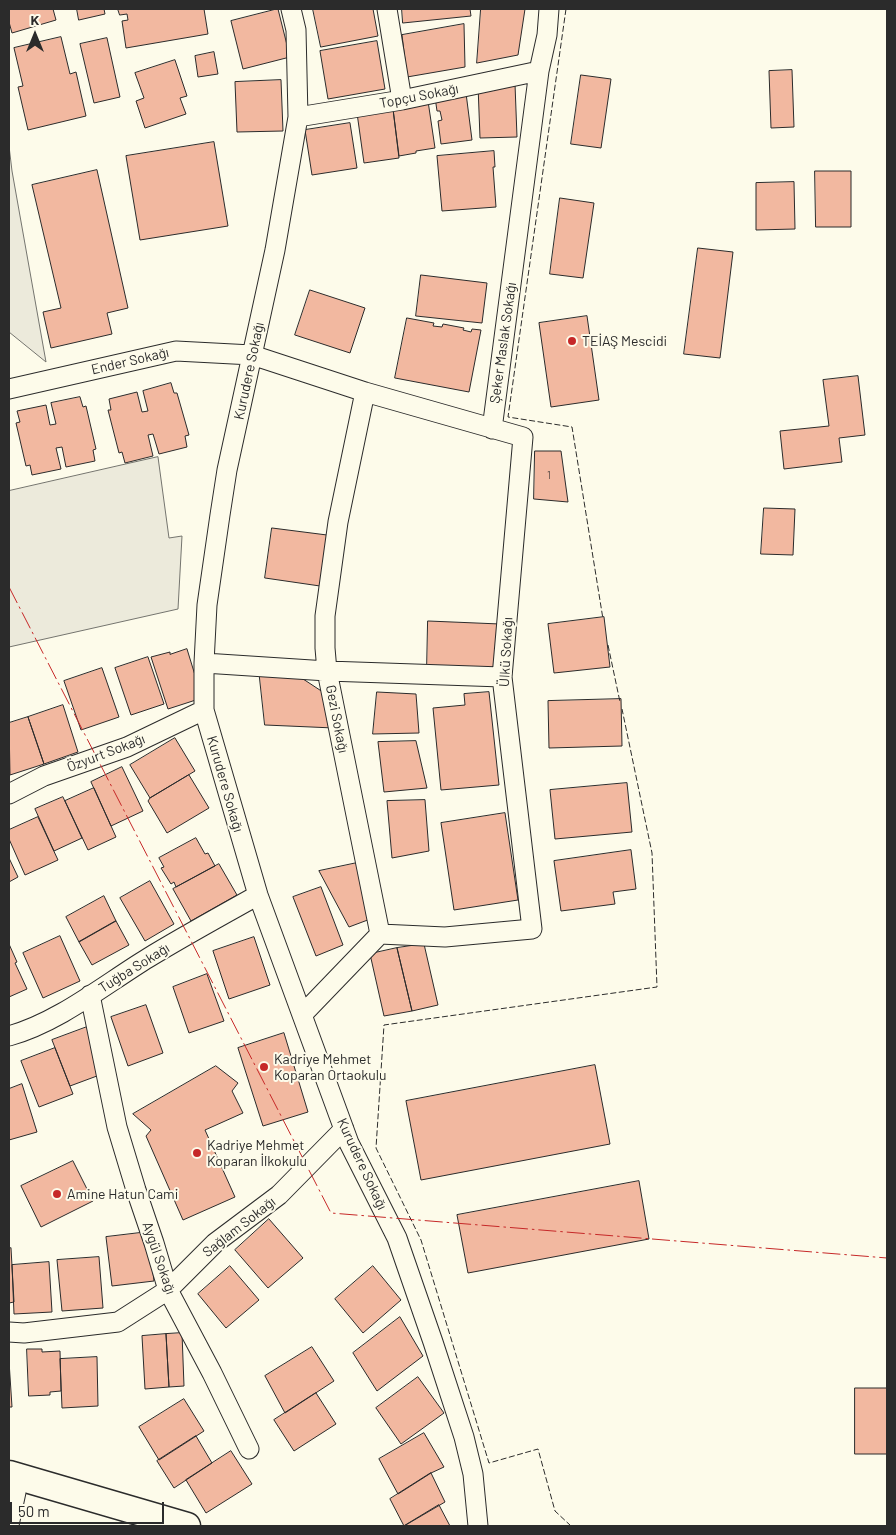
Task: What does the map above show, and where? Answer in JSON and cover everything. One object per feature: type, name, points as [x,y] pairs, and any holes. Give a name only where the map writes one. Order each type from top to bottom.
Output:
[{"type":"main road","points":[[11,1486],[122,1526]]},
{"type":"main road","points":[[11,1486],[187,1526]]},
{"type":"street","name":"Kurudere Sokağı","points":[[291,9],[296,30],[298,117],[275,250],[227,470],[221,506],[207,605],[204,710],[258,895],[349,1143],[396,1238],[433,1342],[464,1437],[473,1474],[478,1526]]},
{"type":"street","points":[[387,9],[402,100]]},
{"type":"street","name":"Şeker Maslak Sokağı","points":[[492,429],[539,71],[548,35],[549,9]]},
{"type":"street","name":"Topçu Sokağı","points":[[298,117],[402,100],[539,71]]},
{"type":"street","name":"Ender Sokağı","points":[[9,389],[176,350],[252,355]]},
{"type":"street","points":[[252,355],[365,392],[492,429]]},
{"type":"street","name":"Gezi Sokağı","points":[[365,392],[338,522],[325,616],[325,648],[327,672],[380,934]]},
{"type":"street","name":"Ülkü Sokağı","points":[[380,934],[446,937],[532,929],[502,677],[523,437],[492,429]]},
{"type":"street","points":[[204,663],[327,672],[502,677]]},
{"type":"street","name":"Özyurt Sokağı","points":[[9,794],[44,776],[127,747],[204,710]]},
{"type":"street","name":"Tuğba Sokağı","points":[[9,1036],[22,1032],[67,1010],[148,958],[258,895]]},
{"type":"street","points":[[302,1015],[380,934]]},
{"type":"street","name":"Aygül Sokağı","points":[[90,995],[118,1127],[168,1290],[212,1372],[249,1449]]},
{"type":"street","name":"Sağlam Sokağı","points":[[9,1332],[24,1333],[118,1322],[168,1290],[214,1243],[279,1195],[344,1129]]},
{"type":"street","points":[[9,1525],[11,1486]]},
{"type":"shaded area","points":[[9,146],[12,171],[46,362],[9,332]]},
{"type":"shaded area","points":[[158,457],[169,538],[182,536],[178,609],[9,647],[9,491]]},
{"type":"building","points":[[9,9],[53,9],[56,20],[12,33],[9,22]]},
{"type":"building","points":[[77,9],[104,9],[105,14],[79,20]]},
{"type":"building","points":[[118,9],[204,9],[208,34],[126,48],[122,21],[128,20],[127,14],[120,15]]},
{"type":"building","points":[[278,9],[290,57],[243,69],[231,21]]},
{"type":"building","points":[[313,9],[373,9],[378,36],[321,47]]},
{"type":"building","points":[[402,9],[470,9],[471,16],[403,23]]},
{"type":"building","points":[[481,9],[525,9],[518,55],[477,63]]},
{"type":"building","points":[[464,24],[465,67],[407,77],[402,35]]},
{"type":"building","points":[[61,37],[70,74],[76,72],[86,116],[28,130],[18,87],[23,86],[14,48]]},
{"type":"building","points":[[107,38],[120,97],[94,103],[80,44]]},
{"type":"building","points":[[377,41],[385,89],[328,99],[320,51]]},
{"type":"building","points":[[214,52],[218,74],[198,77],[195,56]]},
{"type":"building","points":[[175,60],[187,96],[180,98],[186,114],[145,128],[136,101],[144,98],[135,73]]},
{"type":"building","points":[[792,70],[794,127],[771,128],[769,71]]},
{"type":"building","points":[[581,75],[611,79],[601,148],[571,144]]},
{"type":"building","points":[[281,80],[283,131],[237,132],[235,82]]},
{"type":"building","points":[[515,84],[517,137],[480,138],[478,85]]},
{"type":"building","points":[[466,93],[472,140],[441,144],[438,121],[442,120],[440,111],[437,111],[435,97]]},
{"type":"building","points":[[428,101],[435,148],[399,156],[393,109]]},
{"type":"building","points":[[393,109],[399,158],[364,163],[357,113]]},
{"type":"building","points":[[350,123],[357,168],[312,175],[305,130]]},
{"type":"building","points":[[214,142],[228,226],[140,240],[126,156]]},
{"type":"building","points":[[494,151],[495,167],[493,167],[496,207],[442,211],[437,156]]},
{"type":"building","points":[[97,170],[128,308],[107,313],[112,334],[51,348],[43,312],[61,308],[32,185]]},
{"type":"building","points":[[815,171],[851,171],[851,227],[816,227]]},
{"type":"building","points":[[794,182],[795,229],[756,230],[756,183]]},
{"type":"building","points":[[560,198],[594,203],[583,278],[550,274]]},
{"type":"building","points":[[698,248],[733,252],[720,358],[684,354]]},
{"type":"building","points":[[421,275],[487,283],[482,323],[416,316]]},
{"type":"building","points":[[310,290],[365,308],[350,353],[295,335]]},
{"type":"building","points":[[587,316],[599,400],[551,407],[539,323]]},
{"type":"building","points":[[407,318],[434,323],[433,326],[442,327],[443,324],[464,328],[463,330],[471,332],[472,329],[481,330],[469,392],[395,378]]},
{"type":"building","points":[[858,376],[865,435],[839,438],[842,462],[784,469],[780,431],[829,426],[823,380]]},
{"type":"building","points":[[171,383],[174,393],[177,393],[189,435],[185,436],[187,447],[159,454],[153,434],[148,435],[153,456],[125,463],[122,452],[119,453],[108,410],[111,410],[109,399],[137,392],[142,412],[148,411],[143,391]]},
{"type":"building","points":[[80,397],[83,407],[86,406],[96,449],[93,450],[95,461],[66,467],[62,447],[56,448],[61,469],[32,475],[30,465],[26,466],[16,423],[20,422],[17,411],[46,405],[50,425],[56,424],[51,403]]},
{"type":"building","points":[[535,451],[561,451],[568,502],[534,499]]},
{"type":"building","points":[[764,508],[795,509],[793,555],[761,554]]},
{"type":"building","points":[[272,528],[327,535],[320,586],[265,578]]},
{"type":"building","points":[[604,617],[610,667],[554,673],[548,624]]},
{"type":"building","points":[[428,621],[500,624],[497,670],[427,668]]},
{"type":"building","points":[[187,649],[202,698],[168,709],[151,657]]},
{"type":"building","points":[[148,657],[164,704],[131,715],[115,668]]},
{"type":"building","points":[[102,668],[119,717],[81,730],[64,681]]},
{"type":"building","points":[[259,670],[297,675],[332,698],[334,728],[265,725]]},
{"type":"building","points":[[377,692],[416,694],[419,733],[373,734]]},
{"type":"building","points":[[489,692],[499,785],[441,790],[433,708],[465,705],[464,694]]},
{"type":"building","points":[[621,699],[622,746],[549,748],[548,701]]},
{"type":"building","points":[[63,705],[78,752],[44,764],[28,717]]},
{"type":"building","points":[[28,717],[44,764],[10,775],[9,723]]},
{"type":"building","points":[[175,738],[195,771],[150,798],[130,765]]},
{"type":"building","points":[[416,741],[427,788],[384,792],[378,742]]},
{"type":"building","points":[[122,767],[143,811],[111,826],[91,782]]},
{"type":"building","points":[[189,775],[209,808],[167,833],[148,801]]},
{"type":"building","points":[[627,783],[632,832],[555,839],[550,790]]},
{"type":"building","points":[[94,788],[116,837],[88,850],[65,801]]},
{"type":"building","points":[[63,797],[82,838],[54,851],[35,809]]},
{"type":"building","points":[[425,800],[429,851],[392,858],[387,801]]},
{"type":"building","points":[[505,813],[518,900],[454,910],[441,823]]},
{"type":"building","points":[[38,817],[58,860],[25,875],[9,839],[9,830]]},
{"type":"building","points":[[196,838],[205,854],[208,853],[215,866],[176,887],[174,882],[171,884],[161,868],[164,867],[159,858]]},
{"type":"building","points":[[631,850],[636,889],[613,892],[615,904],[561,911],[554,861]]},
{"type":"building","points":[[9,858],[18,877],[9,882]]},
{"type":"building","points":[[357,863],[373,918],[349,927],[319,871]]},
{"type":"building","points":[[219,864],[237,895],[191,921],[173,889]]},
{"type":"building","points":[[150,881],[174,924],[145,941],[120,898]]},
{"type":"building","points":[[321,887],[343,945],[316,956],[293,897]]},
{"type":"building","points":[[104,896],[116,921],[79,942],[66,917]]},
{"type":"building","points":[[116,921],[129,945],[92,965],[79,942]]},
{"type":"building","points":[[60,936],[80,981],[43,998],[23,953]]},
{"type":"building","points":[[254,937],[270,985],[229,999],[213,951]]},
{"type":"building","points":[[9,944],[27,989],[9,997]]},
{"type":"building","points":[[424,944],[438,1005],[412,1011],[397,948]]},
{"type":"building","points":[[397,948],[412,1011],[384,1016],[370,954]]},
{"type":"building","points":[[207,974],[224,1021],[189,1033],[173,987]]},
{"type":"building","points":[[146,1005],[163,1053],[128,1066],[111,1017]]},
{"type":"building","points":[[87,1027],[105,1073],[70,1086],[52,1040]]},
{"type":"building","points":[[284,1033],[308,1112],[263,1126],[238,1048]]},
{"type":"building","points":[[55,1048],[73,1094],[39,1107],[21,1061]]},
{"type":"building","points":[[595,1065],[610,1144],[421,1180],[406,1101]]},
{"type":"building","points":[[216,1066],[238,1083],[232,1091],[243,1113],[205,1130],[235,1197],[183,1220],[146,1136],[151,1130],[133,1114]]},
{"type":"building","points":[[22,1084],[37,1132],[9,1140],[9,1089]]},
{"type":"building","name":"Amine Hatun Cami","points":[[73,1161],[93,1201],[41,1227],[21,1186]]},
{"type":"building","points":[[639,1181],[649,1239],[468,1273],[457,1215]]},
{"type":"building","points":[[269,1219],[303,1258],[268,1288],[235,1250]]},
{"type":"building","points":[[148,1232],[154,1281],[112,1286],[106,1237]]},
{"type":"building","points":[[11,1248],[14,1302],[9,1303],[9,1249]]},
{"type":"building","points":[[99,1257],[103,1308],[62,1311],[57,1260]]},
{"type":"building","points":[[49,1262],[52,1312],[14,1314],[12,1265]]},
{"type":"building","points":[[230,1266],[259,1300],[226,1328],[198,1294]]},
{"type":"building","points":[[373,1266],[401,1300],[363,1333],[335,1299]]},
{"type":"building","points":[[400,1317],[423,1356],[377,1391],[353,1353]]},
{"type":"building","points":[[182,1333],[184,1386],[169,1387],[166,1334]]},
{"type":"building","points":[[166,1334],[169,1387],[145,1389],[142,1336]]},
{"type":"building","points":[[312,1347],[334,1381],[285,1413],[265,1376]]},
{"type":"building","points":[[27,1349],[42,1349],[42,1352],[60,1351],[61,1391],[50,1392],[50,1395],[29,1396]]},
{"type":"building","points":[[97,1357],[98,1406],[62,1408],[60,1359]]},
{"type":"building","points":[[9,1361],[12,1407],[9,1407]]},
{"type":"building","points":[[418,1377],[444,1413],[401,1444],[376,1408]]},
{"type":"building","points":[[855,1388],[887,1388],[887,1454],[855,1454]]},
{"type":"building","points":[[316,1393],[336,1424],[294,1451],[274,1420]]},
{"type":"building","points":[[184,1399],[204,1431],[159,1460],[139,1427]]},
{"type":"building","points":[[424,1433],[444,1467],[398,1494],[379,1459]]},
{"type":"building","points":[[196,1436],[212,1463],[174,1488],[157,1461]]},
{"type":"building","points":[[231,1451],[252,1484],[206,1513],[186,1480]]},
{"type":"building","points":[[431,1473],[445,1502],[404,1526],[390,1499]]},
{"type":"building","points":[[439,1505],[450,1526],[404,1526]]},
{"type":"fence","points":[[566,9],[508,417],[572,427],[603,619]]},
{"type":"fence","points":[[608,645],[620,702]]},
{"type":"fence","points":[[571,1526],[555,1511],[538,1449],[489,1463],[421,1240],[376,1148],[384,1025],[657,987],[652,853],[622,709]]},
{"type":"power","points":[[9,587],[331,1213],[887,1258]]},
{"type":"place","name":"TEİAŞ Mescidi","points":[[572,341]]},
{"type":"place","name":"Kadriye Mehmet Koparan Ortaokulu","points":[[264,1067]]},
{"type":"place","name":"Kadriye Mehmet Koparan İlkokulu","points":[[197,1153]]},
{"type":"place","name":"Amine Hatun Cami","points":[[57,1194]]}]
